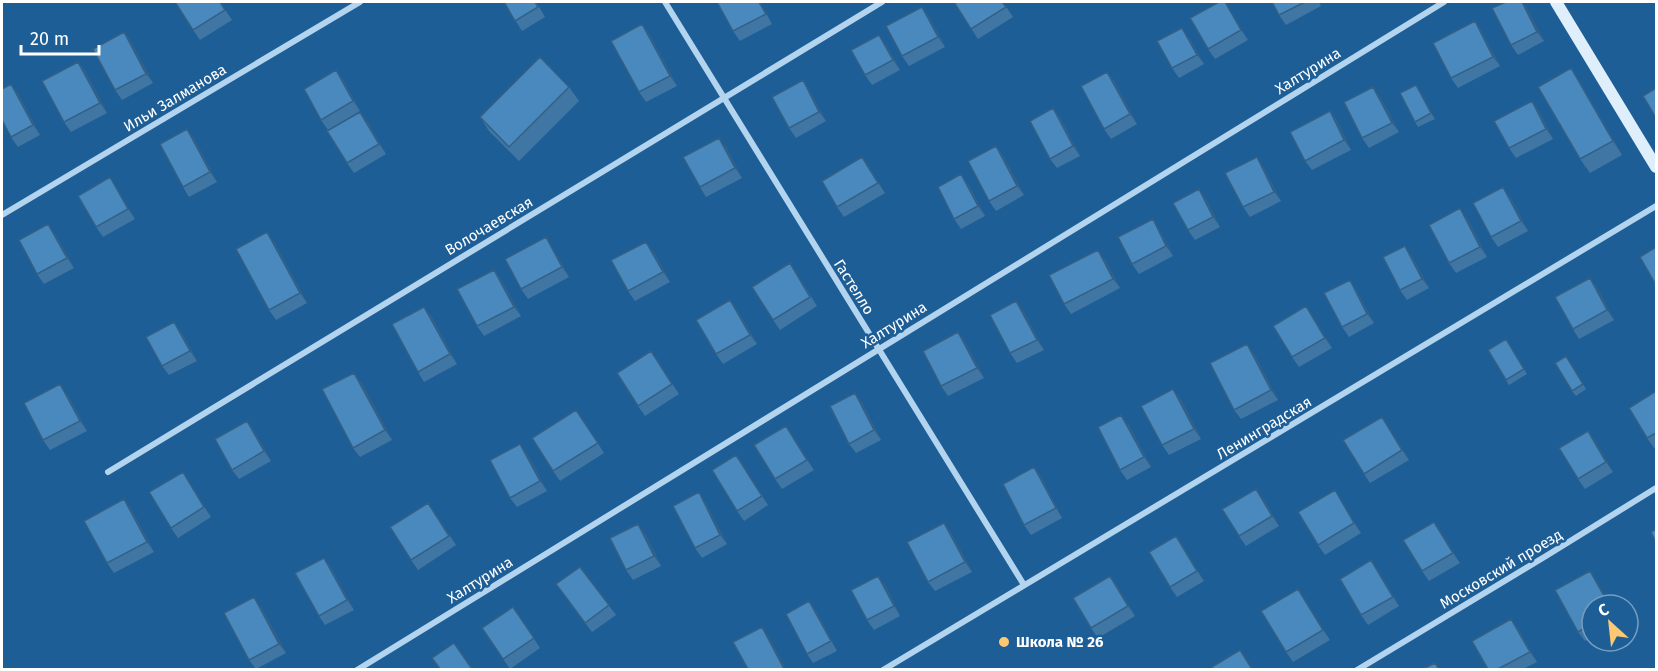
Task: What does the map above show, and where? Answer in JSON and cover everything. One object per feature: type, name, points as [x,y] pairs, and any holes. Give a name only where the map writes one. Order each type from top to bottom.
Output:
[{"type":"street","name":"Ильи Залманова","points":[[2,215],[360,2]]},
{"type":"street","name":"Гастелло","points":[[665,2],[1024,585]]},
{"type":"street","name":"Волочаевская","points":[[108,472],[882,2]]},
{"type":"street","name":"Халтурина","points":[[357,669],[1444,2]]},
{"type":"street","points":[[1556,2],[1656,167]]},
{"type":"street","name":"Ленинградская","points":[[883,669],[1656,206]]},
{"type":"street","name":"Московский проезд","points":[[1357,669],[1656,488]]},
{"type":"building","points":[[175,2],[220,2],[225,10],[193,30]]},
{"type":"building","points":[[504,2],[535,2],[538,7],[515,21]]},
{"type":"building","points":[[717,2],[759,2],[766,14],[733,31]]},
{"type":"building","points":[[954,2],[1002,2],[1006,7],[971,29]]},
{"type":"building","points":[[1219,2],[1225,2],[1241,30],[1208,49],[1190,18]]},
{"type":"building","points":[[1272,2],[1305,2],[1279,15]]},
{"type":"building","points":[[1506,2],[1522,2],[1537,32],[1511,45],[1492,8]]},
{"type":"building","points":[[922,7],[938,37],[902,56],[886,26]]},
{"type":"building","points":[[1475,21],[1493,57],[1451,78],[1433,43]]},
{"type":"building","points":[[642,24],[670,76],[639,92],[611,41]]},
{"type":"building","points":[[1182,28],[1197,55],[1172,68],[1157,41]]},
{"type":"building","points":[[124,32],[146,74],[115,90],[93,49]]},
{"type":"building","points":[[879,35],[893,60],[865,75],[851,50]]},
{"type":"building","points":[[540,57],[569,87],[509,147],[480,117]]},
{"type":"building","points":[[78,62],[100,103],[64,122],[42,81]]},
{"type":"building","points":[[1571,68],[1613,141],[1580,159],[1538,87]]},
{"type":"building","points":[[336,70],[353,101],[321,120],[304,89]]},
{"type":"building","points":[[1107,72],[1130,114],[1104,129],[1081,86]]},
{"type":"building","points":[[803,80],[819,112],[789,128],[772,97]]},
{"type":"building","points":[[11,84],[33,125],[11,137],[2,120],[2,89]]},
{"type":"building","points":[[1416,85],[1431,113],[1415,122],[1400,93]]},
{"type":"building","points":[[1373,87],[1392,123],[1362,138],[1344,102]]},
{"type":"building","points":[[1656,88],[1656,118],[1643,96]]},
{"type":"building","points":[[1532,101],[1546,129],[1509,148],[1494,121]]},
{"type":"building","points":[[1053,108],[1073,146],[1050,159],[1030,121]]},
{"type":"building","points":[[1330,111],[1344,140],[1305,161],[1290,132]]},
{"type":"building","points":[[360,112],[379,144],[347,163],[327,131]]},
{"type":"building","points":[[187,129],[210,172],[183,187],[160,144]]},
{"type":"building","points":[[719,138],[735,168],[700,187],[683,157]]},
{"type":"building","points":[[996,146],[1017,186],[989,201],[968,161]]},
{"type":"building","points":[[862,157],[878,183],[837,207],[822,181]]},
{"type":"building","points":[[1257,157],[1274,192],[1243,207],[1225,173]]},
{"type":"building","points":[[961,174],[978,206],[954,219],[938,187]]},
{"type":"building","points":[[110,177],[128,209],[96,227],[78,196]]},
{"type":"building","points":[[1503,187],[1521,221],[1491,237],[1473,203]]},
{"type":"building","points":[[1199,189],[1213,217],[1188,230],[1173,203]]},
{"type":"building","points":[[1460,208],[1480,247],[1449,263],[1429,225]]},
{"type":"building","points":[[1153,219],[1166,246],[1132,264],[1118,237]]},
{"type":"building","points":[[48,224],[67,258],[37,274],[19,240]]},
{"type":"building","points":[[267,232],[300,293],[269,310],[236,249]]},
{"type":"building","points":[[546,237],[562,267],[521,289],[505,259]]},
{"type":"building","points":[[646,242],[663,272],[628,291],[611,260]]},
{"type":"building","points":[[1405,246],[1422,279],[1400,290],[1383,257]]},
{"type":"building","points":[[1656,247],[1656,285],[1640,257]]},
{"type":"building","points":[[1098,250],[1113,279],[1064,304],[1049,275]]},
{"type":"building","points":[[790,263],[810,297],[773,320],[752,287]]},
{"type":"building","points":[[494,270],[514,307],[477,326],[457,289]]},
{"type":"building","points":[[1590,278],[1607,310],[1573,329],[1555,297]]},
{"type":"building","points":[[1350,280],[1367,314],[1342,327],[1324,293]]},
{"type":"building","points":[[730,300],[750,335],[716,354],[696,320]]},
{"type":"building","points":[[1016,301],[1037,340],[1010,353],[990,315]]},
{"type":"building","points":[[1306,306],[1325,338],[1292,357],[1273,326]]},
{"type":"building","points":[[424,307],[450,354],[418,372],[392,324]]},
{"type":"building","points":[[174,322],[190,351],[162,366],[146,337]]},
{"type":"building","points":[[958,332],[977,368],[941,386],[923,351]]},
{"type":"building","points":[[1506,339],[1524,369],[1506,380],[1488,350]]},
{"type":"building","points":[[1247,344],[1271,390],[1234,410],[1210,363]]},
{"type":"building","points":[[651,351],[672,384],[638,406],[617,373]]},
{"type":"building","points":[[1566,356],[1583,384],[1572,391],[1555,363]]},
{"type":"building","points":[[354,373],[385,430],[353,448],[322,389]]},
{"type":"building","points":[[60,384],[80,421],[43,440],[24,403]]},
{"type":"building","points":[[1173,389],[1194,429],[1162,445],[1141,406]]},
{"type":"building","points":[[1656,391],[1656,433],[1647,438],[1629,408]]},
{"type":"building","points":[[855,393],[874,430],[849,444],[830,406]]},
{"type":"building","points":[[576,410],[598,443],[553,471],[532,438]]},
{"type":"building","points":[[1121,415],[1144,457],[1120,470],[1098,427]]},
{"type":"building","points":[[1382,417],[1402,450],[1364,474],[1343,440]]},
{"type":"building","points":[[247,421],[264,451],[232,470],[215,439]]},
{"type":"building","points":[[786,426],[807,460],[775,479],[754,445]]},
{"type":"building","points":[[1588,431],[1606,462],[1578,479],[1559,448]]},
{"type":"building","points":[[520,444],[540,481],[510,498],[490,460]]},
{"type":"building","points":[[736,455],[762,496],[737,511],[712,470]]},
{"type":"building","points":[[1034,467],[1056,508],[1024,525],[1003,484]]},
{"type":"building","points":[[183,472],[204,507],[171,528],[149,492]]},
{"type":"building","points":[[1256,489],[1272,516],[1239,536],[1222,509]]},
{"type":"building","points":[[1335,490],[1354,523],[1318,545],[1298,512]]},
{"type":"building","points":[[699,492],[720,535],[695,548],[673,506]]},
{"type":"building","points":[[124,499],[147,542],[107,563],[84,521]]},
{"type":"building","points":[[428,503],[449,536],[411,560],[390,527]]},
{"type":"building","points":[[1434,522],[1453,553],[1422,571],[1403,540]]},
{"type":"building","points":[[944,523],[965,562],[928,582],[907,542]]},
{"type":"building","points":[[638,524],[654,556],[626,570],[610,538]]},
{"type":"building","points":[[1656,529],[1656,542],[1651,532]]},
{"type":"building","points":[[1176,536],[1197,571],[1170,587],[1149,552]]},
{"type":"building","points":[[324,558],[347,600],[319,616],[295,573]]},
{"type":"building","points":[[1371,560],[1393,597],[1361,615],[1340,579]]},
{"type":"building","points":[[580,567],[609,605],[585,623],[556,584]]},
{"type":"building","points":[[1590,571],[1602,593],[1580,593],[1580,631],[1578,632],[1555,590]]},
{"type":"building","points":[[878,576],[894,606],[867,620],[851,590]]},
{"type":"building","points":[[1110,576],[1128,606],[1091,628],[1073,598]]},
{"type":"building","points":[[1298,589],[1323,630],[1286,652],[1261,611]]},
{"type":"building","points":[[254,597],[279,644],[249,660],[224,613]]},
{"type":"building","points":[[809,601],[831,641],[807,654],[786,614]]},
{"type":"building","points":[[513,607],[534,638],[503,659],[482,628]]},
{"type":"building","points":[[1511,619],[1530,652],[1498,669],[1488,669],[1472,641]]},
{"type":"building","points":[[762,627],[784,669],[748,669],[733,642]]},
{"type":"building","points":[[454,643],[472,669],[440,669],[432,658]]},
{"type":"building","points":[[1240,650],[1252,669],[1213,669],[1212,667]]},
{"type":"building","points":[[1435,663],[1439,669],[1423,669]]},
{"type":"place","name":"Школа № 26","points":[[1004,642]]}]
